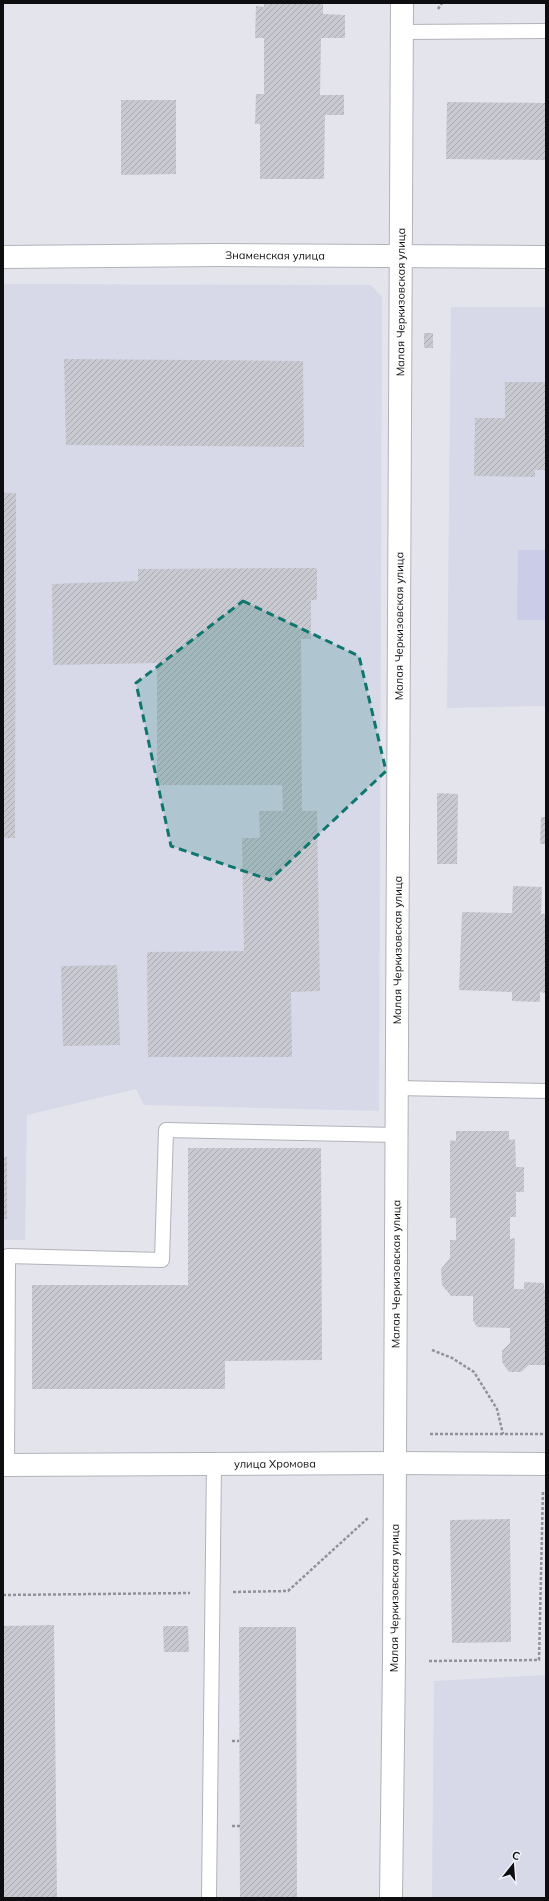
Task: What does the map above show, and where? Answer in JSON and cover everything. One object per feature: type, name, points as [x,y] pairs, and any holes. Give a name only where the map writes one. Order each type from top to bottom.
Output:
[{"type":"street","name":"Малая Черкизовская улица","points":[[391,1898],[397,1135],[402,3]]},
{"type":"street","name":"Знаменская улица","points":[[3,258],[218,255],[546,257]]},
{"type":"street","name":"улица Хромова","points":[[5,1465],[395,1463],[546,1464]]},
{"type":"lane","points":[[402,32],[546,31]]},
{"type":"lane","points":[[397,1088],[546,1092]]},
{"type":"lane","points":[[5,1465],[8,1256],[162,1260],[166,1130],[397,1135]]},
{"type":"lane","points":[[209,1898],[214,1464]]},
{"type":"path","points":[[432,1350],[452,1358],[474,1372],[497,1409],[504,1434]]},
{"type":"path","points":[[430,1434],[546,1434]]},
{"type":"path","points":[[429,1661],[539,1660],[544,1488]]},
{"type":"highlighted area","points":[[243,601],[359,656],[386,771],[270,880],[171,846],[136,683]]},
{"type":"shaded area","points":[[3,284],[371,285],[382,297],[379,1111],[144,1105],[136,1089],[27,1115],[25,1240],[3,1240]]},
{"type":"shaded area","points":[[451,307],[546,307],[546,706],[447,708]]},
{"type":"shaded area","points":[[518,550],[546,550],[546,620],[517,620]]},
{"type":"shaded area","points":[[546,1675],[546,1898],[432,1898],[434,1681]]},
{"type":"building","points":[[264,3],[323,3],[323,14],[345,15],[345,38],[321,38],[320,95],[344,95],[344,115],[325,115],[324,179],[260,179],[260,124],[255,124],[256,94],[264,94],[264,38],[255,38],[256,6],[264,7]]},
{"type":"building","points":[[121,100],[176,100],[176,174],[121,175]]},
{"type":"building","points":[[447,102],[546,103],[546,160],[446,159]]},
{"type":"building","points":[[424,333],[433,333],[433,348],[424,348]]},
{"type":"building","points":[[64,359],[303,361],[304,447],[66,445]]},
{"type":"building","points":[[505,382],[546,382],[546,470],[535,470],[535,477],[474,476],[475,418],[505,418]]},
{"type":"building","points":[[3,493],[16,493],[15,838],[3,838]]},
{"type":"building","points":[[317,568],[317,600],[311,600],[311,639],[301,639],[302,811],[317,811],[320,991],[291,992],[292,1057],[148,1057],[147,952],[244,951],[242,838],[260,838],[259,811],[283,811],[282,785],[157,785],[157,663],[53,665],[52,584],[138,581],[138,569]]},
{"type":"building","points":[[437,793],[458,794],[457,864],[437,864]]},
{"type":"building","points":[[541,817],[546,817],[546,844],[540,844]]},
{"type":"building","points":[[513,886],[542,887],[541,914],[546,914],[546,993],[540,992],[540,1002],[512,1001],[512,992],[459,990],[462,912],[512,913]]},
{"type":"building","points":[[117,965],[120,1045],[63,1046],[61,966]]},
{"type":"building","points":[[456,1131],[509,1131],[509,1140],[515,1139],[516,1167],[524,1167],[524,1192],[516,1192],[516,1217],[510,1217],[510,1239],[515,1238],[514,1289],[524,1289],[524,1282],[544,1283],[544,1289],[546,1289],[546,1365],[529,1365],[521,1372],[509,1372],[502,1362],[502,1351],[510,1343],[510,1328],[477,1327],[473,1320],[473,1296],[451,1296],[442,1285],[441,1269],[450,1258],[450,1240],[456,1240],[456,1218],[450,1218],[450,1140],[456,1141]]},
{"type":"building","points":[[188,1148],[321,1148],[322,1360],[225,1361],[225,1389],[32,1389],[32,1285],[188,1285]]},
{"type":"building","points":[[3,1157],[7,1157],[7,1219],[3,1219]]},
{"type":"building","points":[[510,1519],[511,1642],[452,1643],[450,1520]]},
{"type":"building","points":[[54,1625],[57,1898],[3,1898],[3,1626]]},
{"type":"building","points":[[163,1626],[188,1626],[189,1652],[164,1652]]},
{"type":"building","points":[[239,1627],[296,1627],[297,1898],[240,1898]]}]
